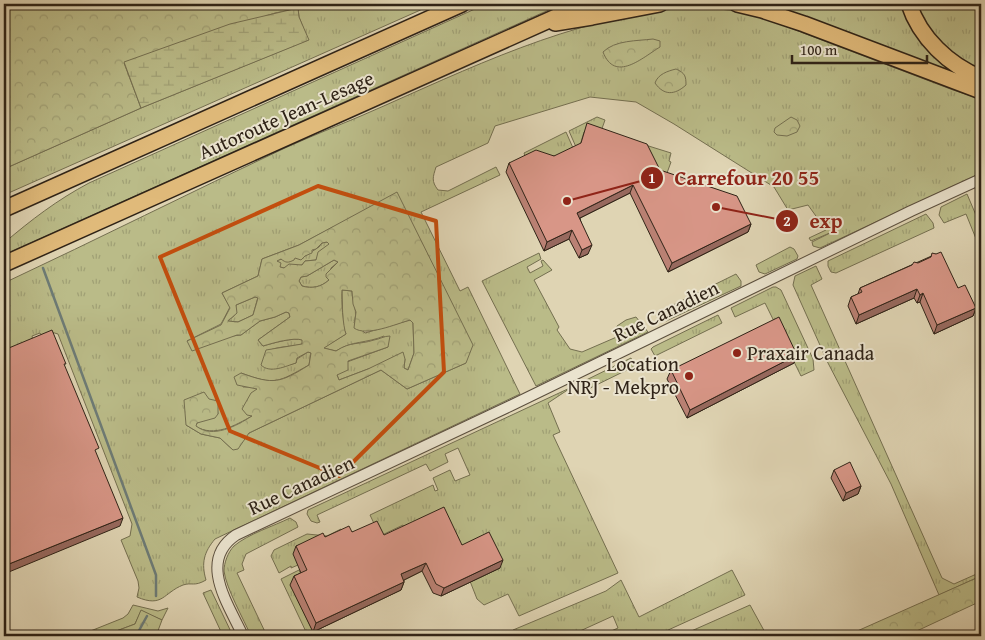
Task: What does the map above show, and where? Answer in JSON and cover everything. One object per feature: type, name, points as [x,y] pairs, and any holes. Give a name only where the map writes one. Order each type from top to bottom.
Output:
[{"type":"highway","name":"Autoroute Jean-Lesage","points":[[4,210],[462,4]]},
{"type":"highway","name":"Autoroute Jean-Lesage","points":[[4,264],[584,4]]},
{"type":"highway","points":[[537,25],[660,4]]},
{"type":"highway","points":[[737,4],[778,15],[981,91]]},
{"type":"highway","points":[[909,4],[918,24],[935,46],[959,67],[981,78]]},
{"type":"street","name":"Rue Canadien","points":[[243,636],[217,576],[219,555],[226,543],[241,532],[517,403],[910,211],[981,179]]},
{"type":"highlighted area","points":[[318,186],[436,221],[444,372],[339,476],[230,431],[160,257]]},
{"type":"green space","points":[[4,4],[312,4],[312,6],[275,13],[124,63],[141,108],[4,169]]},
{"type":"green space","points":[[312,4],[434,4],[4,195],[4,169],[141,108],[308,40],[299,17],[298,8],[312,6]]},
{"type":"green space","points":[[486,4],[562,4],[4,255],[4,243],[24,226],[66,196],[89,183]]},
{"type":"green space","points":[[761,4],[903,4],[965,77]]},
{"type":"green space","points":[[918,4],[981,4],[981,70],[961,59],[942,44],[927,25]]},
{"type":"green space","points":[[703,7],[736,11],[764,18],[981,99],[981,173],[820,248],[813,246],[812,242],[832,232],[811,241],[809,238],[826,230],[808,205],[788,210],[774,187],[636,102],[590,97],[495,126],[488,143],[436,167],[433,176],[438,190],[448,191],[496,167],[500,175],[421,212],[460,291],[468,287],[520,394],[215,539],[208,548],[204,558],[206,580],[183,585],[158,600],[152,601],[137,597],[138,581],[121,540],[130,536],[132,524],[58,334],[51,332],[42,336],[40,333],[32,336],[33,341],[4,357],[4,283],[285,148],[374,111],[462,71],[501,55],[580,28],[620,18],[661,11]],"holes":[[[333,227],[466,363],[407,389],[381,370],[249,433],[232,449],[220,438],[201,434],[186,425],[217,407],[218,414],[197,423],[195,426],[210,431],[225,429],[252,416],[257,389],[243,387],[241,373],[270,381],[283,378],[309,365],[311,353],[308,352],[297,359],[296,363],[271,369],[270,350],[302,344],[303,340],[289,340],[263,346],[258,340],[290,317],[289,313],[286,312],[260,321],[241,335],[187,341],[221,324],[230,307],[222,293],[258,276],[262,259],[299,245]]]},
{"type":"green space","points":[[298,8],[299,17],[309,40],[141,108],[124,62],[230,24]]},
{"type":"green space","points":[[653,39],[660,41],[660,47],[637,62],[622,67],[614,66],[608,61],[603,52],[620,43]]},
{"type":"green space","points":[[676,69],[684,75],[686,85],[678,91],[670,93],[658,87],[655,83],[658,77]]},
{"type":"green space","points":[[597,117],[605,120],[599,137],[584,132],[579,149],[576,147],[569,131]]},
{"type":"green space","points":[[791,117],[797,120],[800,126],[797,132],[787,136],[777,135],[774,132],[775,128]]},
{"type":"green space","points":[[566,132],[573,148],[562,159],[526,159],[524,153]]},
{"type":"green space","points":[[639,143],[671,153],[669,161],[671,162],[667,173],[659,179]]},
{"type":"green space","points":[[397,192],[473,345],[466,363],[407,389],[381,370],[249,433],[238,449],[233,450],[220,438],[201,434],[186,425],[184,400],[204,392],[209,399],[218,401],[218,414],[215,418],[197,423],[196,426],[210,431],[224,430],[252,416],[247,415],[242,409],[251,393],[257,389],[237,385],[234,377],[241,373],[261,379],[283,379],[309,365],[311,353],[308,352],[297,358],[296,363],[278,368],[269,369],[261,365],[266,350],[302,344],[302,340],[294,339],[263,346],[258,340],[290,317],[289,313],[286,312],[260,321],[241,335],[192,351],[187,341],[221,325],[230,308],[222,293],[258,276],[262,259],[299,245]],"holes":[[[327,242],[329,244],[318,252],[316,260],[305,261],[302,265],[289,264],[284,268],[280,267],[281,263],[277,261],[281,259],[289,262],[295,258],[301,260],[322,243]],[[334,260],[338,262],[326,274],[329,280],[320,286],[302,286],[299,281],[301,277],[307,276]],[[342,290],[352,291],[356,312],[354,328],[366,331],[381,329],[410,320],[413,323],[414,353],[408,370],[404,368],[405,359],[403,352],[368,369],[339,380],[337,375],[348,370],[348,361],[388,347],[390,336],[351,344],[336,351],[324,348],[346,334]],[[255,297],[258,298],[253,315],[238,322],[228,321],[237,313],[236,305]]]},
{"type":"green space","points":[[967,194],[981,227],[981,251],[966,214],[944,223],[939,215],[941,207]]},
{"type":"green space","points":[[926,214],[933,223],[934,228],[836,273],[831,272],[828,261]]},
{"type":"green space","points":[[327,242],[330,244],[320,251],[316,260],[305,261],[302,265],[280,267],[277,260],[305,256],[322,243]]},
{"type":"green space","points":[[790,247],[794,249],[798,256],[797,259],[765,274],[759,272],[756,265]]},
{"type":"green space","points":[[539,253],[541,259],[527,267],[530,273],[543,266],[541,261],[543,260],[552,270],[534,280],[559,327],[557,330],[570,349],[582,352],[619,336],[617,326],[626,320],[636,317],[648,332],[536,386],[482,281]]},
{"type":"green space","points":[[334,260],[338,262],[331,268],[329,280],[317,287],[302,286],[299,281],[301,277],[307,276]]},
{"type":"green space","points":[[816,266],[822,279],[811,285],[942,578],[954,584],[981,572],[981,576],[939,595],[891,484],[828,363],[793,285],[795,276]]},
{"type":"green space","points":[[736,274],[741,281],[741,286],[666,321],[661,311]]},
{"type":"green space","points":[[773,287],[781,290],[813,359],[814,370],[801,376],[765,303],[735,317],[731,308]]},
{"type":"green space","points":[[342,290],[352,291],[355,311],[354,323],[365,333],[410,320],[413,323],[414,353],[408,370],[404,368],[405,359],[368,369],[339,380],[337,375],[347,362],[388,347],[384,336],[348,345],[336,351],[323,348],[346,334],[343,327]]},
{"type":"green space","points":[[258,297],[253,315],[238,322],[227,321],[234,316],[236,305]]},
{"type":"green space","points":[[718,315],[722,323],[655,356],[651,349],[653,347]]},
{"type":"green space","points":[[631,358],[633,367],[580,393],[576,385]]},
{"type":"green space","points":[[572,387],[548,403],[560,432],[553,435],[618,573],[519,616],[508,594],[484,605],[477,599],[459,553],[407,532],[403,525],[380,536],[370,515],[433,485],[435,491],[438,490],[433,478],[450,470],[455,481],[470,475],[458,448],[445,454],[448,462],[430,471],[426,464],[317,515],[320,522],[311,521],[307,514],[308,510]]},
{"type":"green space","points":[[290,518],[296,522],[298,527],[246,554],[242,564],[244,570],[237,573],[267,636],[251,636],[225,578],[224,571],[228,554],[240,542]]},
{"type":"green space","points":[[341,529],[344,535],[298,565],[291,568],[291,566],[279,573],[271,556],[274,550],[307,534],[327,536]]},
{"type":"green space","points":[[299,570],[303,579],[291,585],[315,636],[308,636],[281,579]]},
{"type":"green space","points":[[732,570],[745,595],[655,636],[600,636],[618,628],[613,616],[569,636],[515,636],[513,630],[606,591],[621,580],[639,617]]},
{"type":"green space","points":[[981,576],[981,601],[906,636],[846,636]]},
{"type":"green space","points":[[211,590],[233,636],[223,636],[203,593]]},
{"type":"green space","points":[[133,605],[158,611],[168,608],[162,620],[141,611],[135,624],[103,636],[78,636],[123,618],[128,614]]},
{"type":"green space","points":[[750,605],[767,636],[680,636]]},
{"type":"green space","points":[[141,610],[162,620],[156,636],[103,636],[135,624]]},
{"type":"building","points":[[587,123],[647,144],[660,170],[737,196],[751,224],[672,263],[633,185],[577,213],[592,245],[582,250],[572,230],[547,242],[509,163],[536,150],[554,156],[581,143]]},
{"type":"building","points":[[941,252],[958,288],[965,285],[976,308],[937,325],[923,293],[920,295],[917,289],[859,315],[851,297],[862,292],[860,288],[912,265],[914,262],[918,263],[931,257],[932,253]]},
{"type":"building","points":[[779,317],[797,355],[690,410],[671,370]]},
{"type":"building","points":[[52,330],[99,448],[95,450],[123,518],[4,566],[4,350]]},
{"type":"building","points":[[850,462],[861,486],[846,493],[834,470]]},
{"type":"building","points":[[444,507],[462,545],[489,532],[503,560],[444,588],[436,584],[426,563],[401,574],[404,582],[316,623],[294,576],[307,570],[296,546],[323,533],[325,537],[349,526],[352,532],[377,521],[384,535]]},
{"type":"waterway","points":[[43,268],[156,575],[156,596]]},
{"type":"waterway","points":[[136,636],[147,616]]},
{"type":"place","name":"Carrefour 20 55","points":[[567,201]]},
{"type":"place","name":"exp","points":[[716,207]]},
{"type":"place","name":"Praxair Canada","points":[[737,353]]},
{"type":"place","name":"Location NRJ - Mekpro","points":[[689,376]]}]
